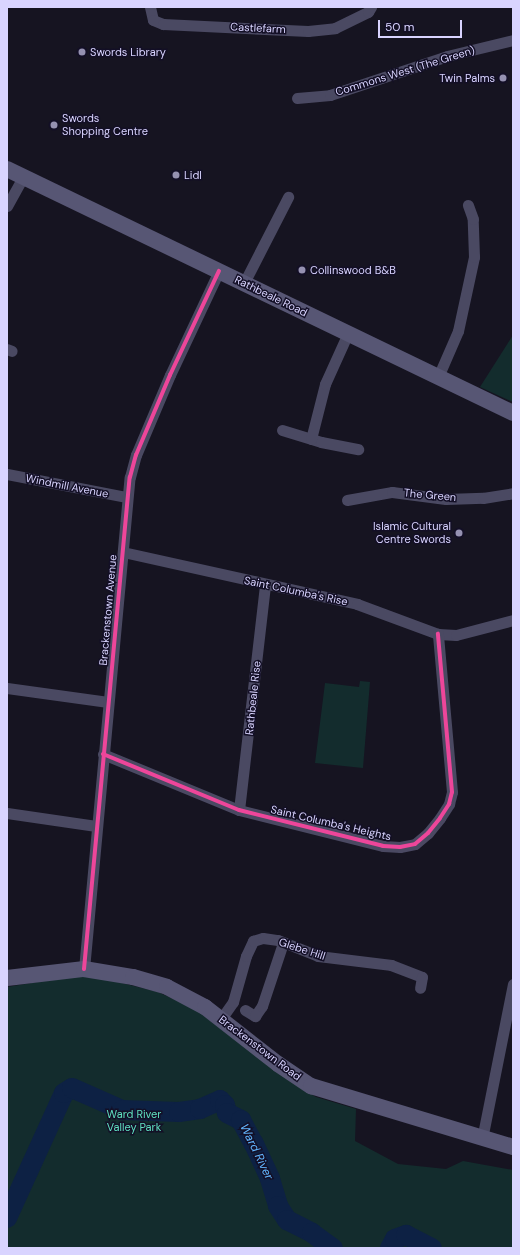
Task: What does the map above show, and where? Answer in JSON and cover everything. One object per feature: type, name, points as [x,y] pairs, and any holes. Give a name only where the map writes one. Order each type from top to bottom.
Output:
[{"type":"main road","name":"Rathbeale Road","points":[[7,169],[513,413]]},
{"type":"main road","name":"Brackenstown Road","points":[[7,978],[84,969],[133,977],[166,988],[190,999],[221,1019],[278,1064],[311,1086],[482,1139],[513,1147]]},
{"type":"street","name":"Castlefarm","points":[[150,7],[153,20],[163,24],[308,31],[335,28],[368,12],[371,7]]},
{"type":"street","name":"Commons West (The Green)","points":[[297,98],[330,94],[447,56],[513,40]]},
{"type":"street","points":[[7,206],[23,177]]},
{"type":"street","points":[[244,283],[288,197]]},
{"type":"street","points":[[438,377],[458,331],[474,257],[473,218],[468,205]]},
{"type":"street","name":"Brackenstown Avenue","points":[[84,969],[127,497],[136,455],[219,271]]},
{"type":"street","points":[[311,439],[325,384],[348,333]]},
{"type":"street","points":[[282,430],[311,439],[358,449]]},
{"type":"street","name":"Windmill Avenue","points":[[7,474],[127,497]]},
{"type":"street","name":"The Green","points":[[347,500],[392,492],[446,499],[483,498],[513,493]]},
{"type":"street","name":"Saint Columba's Rise","points":[[122,552],[265,585],[307,591],[357,604],[438,634],[456,635],[513,620]]},
{"type":"street","name":"Rathbeale Rise","points":[[238,810],[265,585]]},
{"type":"street","name":"Saint Columba's Heights","points":[[103,754],[238,810],[383,846],[400,847],[416,844],[428,833],[449,804],[452,792],[438,634]]},
{"type":"street","points":[[7,688],[108,702]]},
{"type":"street","points":[[7,814],[96,826]]},
{"type":"street","name":"Glebe Hill","points":[[221,1019],[233,1002],[246,956],[253,941],[263,938],[283,943],[318,956],[392,965],[422,977],[420,988]]},
{"type":"street","points":[[245,1010],[255,1016],[262,1006],[283,943]]},
{"type":"street","points":[[482,1139],[513,984]]},
{"type":"green space","points":[[513,335],[513,402],[480,387]]},
{"type":"green space","points":[[360,681],[370,682],[363,768],[315,763],[325,683],[359,687]]},
{"type":"green space","name":"Ward River Valley Park","points":[[74,976],[106,979],[158,992],[195,1009],[291,1082],[316,1097],[356,1109],[355,1141],[398,1164],[446,1169],[463,1161],[513,1170],[513,1248],[7,1248],[7,987]]},
{"type":"waterway","name":"Ward River","points":[[7,1218],[64,1093],[72,1088],[122,1110],[179,1112],[200,1109],[220,1100],[225,1105],[227,1113],[241,1120],[270,1179],[278,1206],[287,1220],[312,1233],[333,1248]]},
{"type":"waterway","name":"Ward River","points":[[390,1248],[395,1239],[406,1235],[432,1248]]},
{"type":"cycle path","points":[[84,969],[130,477],[136,455],[170,375],[219,271]]},
{"type":"cycle path","points":[[103,754],[239,810],[383,846],[400,847],[415,844],[428,833],[440,818],[449,804],[452,792],[438,634]]},
{"type":"place","name":"Swords Library","points":[[82,52]]},
{"type":"place","name":"Twin Palms","points":[[503,78]]},
{"type":"place","name":"Swords Shopping Centre","points":[[54,125]]},
{"type":"place","name":"Lidl","points":[[176,175]]},
{"type":"place","name":"Collinswood B&B","points":[[302,270]]},
{"type":"place","name":"Islamic Cultural Centre Swords","points":[[459,533]]}]
